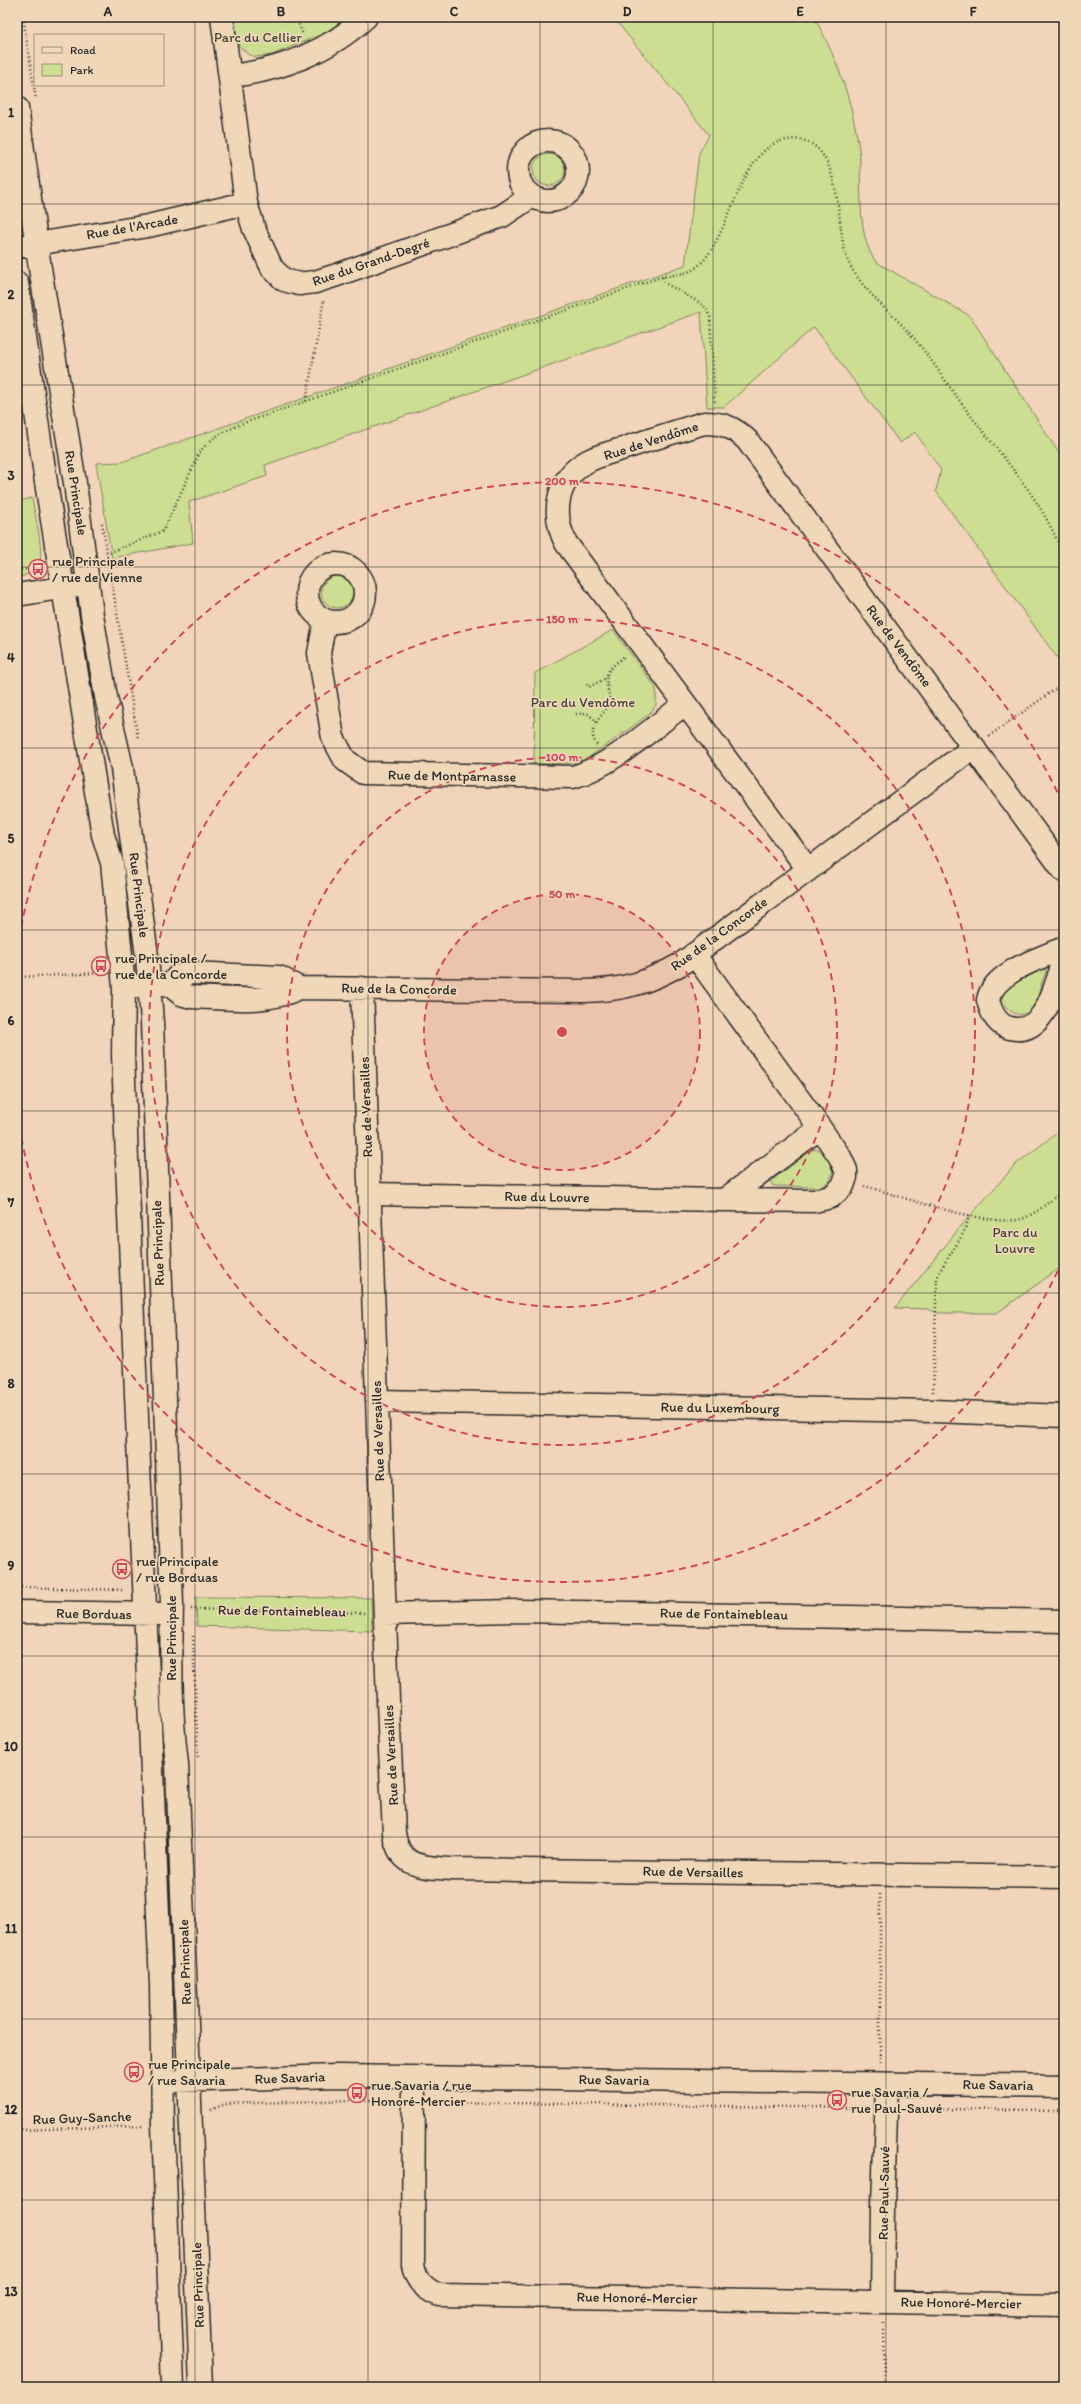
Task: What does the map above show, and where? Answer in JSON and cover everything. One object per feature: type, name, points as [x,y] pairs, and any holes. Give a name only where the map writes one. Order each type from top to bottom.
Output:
[{"type":"street","name":"Rue du Grand-Degré","points":[[222,17],[246,203],[254,229],[272,268],[284,280],[291,283],[306,284],[337,275],[502,216],[520,205],[530,194]]},
{"type":"street","points":[[230,76],[251,74],[273,68],[325,47],[342,38],[366,17]]},
{"type":"street","name":"Rue Principale","points":[[17,108],[27,246],[75,483],[88,584],[106,697],[116,736],[160,986],[182,1612],[169,1647],[171,1692],[178,1772],[201,2387]]},
{"type":"street","name":"Rue de l'Arcade","points":[[27,246],[148,226],[246,203]]},
{"type":"street","name":"Rue Principale","points":[[17,282],[104,835],[112,863],[124,987],[124,1054],[145,1615],[161,1985],[173,2387]]},
{"type":"street","name":"Rue de Vendôme","points":[[807,868],[566,543],[559,529],[557,505],[564,485],[579,467],[588,461],[704,423],[722,424],[734,428],[747,440],[979,743],[1064,871]]},
{"type":"street","points":[[17,595],[88,584]]},
{"type":"street","name":"Rue de Montparnasse","points":[[325,621],[319,653],[333,738],[345,760],[363,773],[573,777],[586,773],[602,765],[685,704]]},
{"type":"street","name":"Rue de la Concorde","points":[[160,986],[191,997],[267,998],[285,995],[299,988],[610,990],[638,985],[675,967],[694,954],[807,868],[979,743]]},
{"type":"street","points":[[1064,948],[1010,972],[996,983],[988,1000],[995,1017],[1012,1028],[1023,1029],[1034,1025],[1042,1015],[1064,960]]},
{"type":"street","name":"Rue du Louvre","points":[[369,1194],[814,1201],[831,1197],[842,1186],[846,1177],[846,1170],[840,1157],[694,954]]},
{"type":"street","points":[[124,987],[160,986]]},
{"type":"street","name":"Rue de Versailles","points":[[362,988],[377,1401],[378,1613],[394,1832],[399,1850],[408,1860],[417,1865],[451,1868],[1064,1877]]},
{"type":"street","points":[[724,1200],[820,1128]]},
{"type":"street","name":"Rue du Luxembourg","points":[[377,1401],[934,1411],[1064,1416]]},
{"type":"street","name":"Rue de Fontainebleau","points":[[378,1613],[519,1611],[1064,1621]]},
{"type":"street","name":"Rue Borduas","points":[[17,1612],[145,1615],[182,1612]]},
{"type":"street","name":"Rue Savaria","points":[[163,2081],[336,2076],[414,2078],[884,2075],[1064,2086]]},
{"type":"street","name":"Rue Paul-Sauvé","points":[[883,2308],[884,2075]]},
{"type":"street","name":"Rue Honoré-Mercier","points":[[414,2078],[412,2258],[417,2279],[429,2291],[444,2296],[883,2308],[1064,2305]]},
{"type":"path","points":[[296,17],[306,41]]},
{"type":"path","points":[[107,554],[159,533],[166,527],[192,468],[208,442],[219,434],[241,424],[306,401],[663,277],[691,271],[706,259],[748,174],[763,152],[781,141],[798,140],[810,144],[823,156],[831,172],[843,246],[846,258],[854,273],[890,315],[927,353],[960,402],[1007,462],[1048,520],[1064,558]]},
{"type":"path","points":[[663,277],[665,283],[706,308],[710,316],[715,407]]},
{"type":"path","points":[[306,401],[325,293]]},
{"type":"path","name":"Rue Principale","points":[[101,514],[138,744]]},
{"type":"path","points":[[17,570],[41,568]]},
{"type":"path","points":[[601,750],[593,738],[596,721],[610,701],[606,678],[609,669],[629,652]]},
{"type":"path","points":[[586,684],[589,687],[606,678]]},
{"type":"path","points":[[979,743],[1064,683]]},
{"type":"path","points":[[576,714],[586,713],[596,721]]},
{"type":"path","points":[[17,977],[104,973]]},
{"type":"path","points":[[858,1184],[969,1214],[1010,1221],[1023,1219],[1033,1214],[1064,1190]]},
{"type":"path","points":[[933,1399],[937,1278],[942,1264],[968,1228],[969,1214]]},
{"type":"path","name":"Rue Borduas","points":[[17,1587],[116,1590]]},
{"type":"path","name":"Rue de Fontainebleau","points":[[182,1612],[378,1613]]},
{"type":"path","points":[[880,1888],[884,2075]]},
{"type":"path","name":"Rue Savaria","points":[[211,2110],[225,2104],[354,2100],[391,2101]]},
{"type":"path","name":"Rue Savaria","points":[[432,2102],[859,2108]]},
{"type":"path","name":"Rue Savaria","points":[[904,2109],[1064,2110]]},
{"type":"path","name":"Rue Guy-Sanche","points":[[17,2130],[148,2126]]},
{"type":"path","points":[[883,2308],[885,2387]]},
{"type":"green space","name":"Parc du Cellier","points":[[233,17],[347,17],[324,33],[272,55],[256,57],[249,55],[238,45]]},
{"type":"green space","points":[[613,17],[814,17],[823,33],[843,81],[856,131],[860,163],[862,223],[869,251],[876,262],[970,316],[1064,461],[1064,667],[936,491],[941,470],[915,432],[900,443],[814,327],[724,407],[707,407],[701,312],[265,465],[267,476],[189,502],[193,543],[112,558],[96,463],[122,462],[685,265],[699,153],[709,135]]},
{"type":"green space","points":[[546,154],[552,154],[561,158],[565,170],[561,182],[552,186],[546,186],[537,182],[533,173],[533,167],[537,158]]},
{"type":"green space","points":[[32,498],[39,534],[41,554],[40,561],[36,570],[17,580],[17,502]]},
{"type":"green space","points":[[334,576],[340,576],[350,583],[353,592],[352,598],[346,605],[340,608],[334,608],[324,601],[321,595],[321,589],[328,579]]},
{"type":"green space","name":"Parc du Vendôme","points":[[613,630],[656,688],[656,705],[650,713],[588,758],[573,763],[534,764],[535,673]]},
{"type":"green space","points":[[1044,968],[1046,971],[1032,1009],[1023,1014],[1014,1013],[1009,1010],[1002,1001],[1003,993],[1008,987]]},
{"type":"green space","name":"Parc du Louvre","points":[[1064,1128],[1064,1265],[997,1313],[938,1313],[928,1309],[895,1308],[962,1225],[1016,1164]]},
{"type":"green space","points":[[817,1149],[827,1157],[831,1163],[832,1174],[826,1184],[819,1187],[773,1186],[771,1182],[776,1177],[812,1150]]},
{"type":"green space","points":[[196,1597],[371,1598],[372,1631],[197,1626]]},
{"type":"place","name":"rue Principale / rue de Vienne","points":[[38,569]]},
{"type":"place","name":"rue Principale / rue de la Concorde","points":[[101,966]]},
{"type":"place","name":"rue Principale / rue Borduas","points":[[122,1569]]},
{"type":"place","name":"rue Principale / rue Savaria","points":[[134,2072]]},
{"type":"place","name":"rue Savaria / rue Honoré-Mercier","points":[[357,2093]]},
{"type":"place","name":"rue Savaria / rue Paul-Sauvé","points":[[837,2100]]}]
